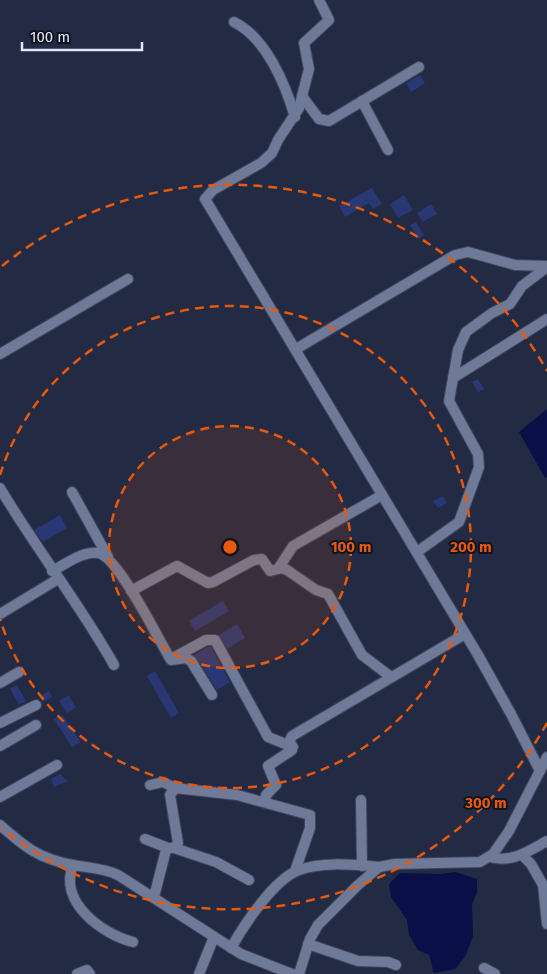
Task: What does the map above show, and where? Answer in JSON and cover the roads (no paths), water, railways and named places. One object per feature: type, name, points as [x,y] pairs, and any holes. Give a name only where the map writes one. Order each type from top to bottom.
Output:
[{"type":"street","points":[[319,0],[329,20],[304,43],[309,69],[294,117],[284,129],[268,158],[213,190],[205,199],[465,634],[511,714],[540,771]]},
{"type":"street","points":[[234,22],[249,32],[267,54],[288,96],[294,117]]},
{"type":"street","points":[[302,96],[315,115],[323,121],[335,117],[419,67]]},
{"type":"street","points":[[362,101],[388,150]]},
{"type":"street","points":[[296,349],[455,255],[468,252],[510,264],[547,266]]},
{"type":"street","points":[[416,552],[458,522],[479,467],[478,454],[449,404],[460,340],[466,332],[492,313],[510,304],[522,286],[547,266]]},
{"type":"street","points":[[0,354],[128,279]]},
{"type":"street","points":[[453,378],[547,318]]},
{"type":"street","points":[[0,488],[55,575],[86,617],[114,665]]},
{"type":"street","points":[[72,492],[108,557],[131,591],[170,659],[175,661],[186,658],[191,660],[212,695]]},
{"type":"street","points":[[278,569],[293,546],[382,494]]},
{"type":"street","points":[[0,614],[82,555],[98,553],[108,557]]},
{"type":"street","points":[[131,591],[177,566],[208,583],[259,558],[264,561],[270,571],[278,569],[287,570],[316,590],[328,594],[362,655],[391,677]]},
{"type":"street","points":[[293,748],[290,740],[292,736],[465,634]]},
{"type":"street","points":[[170,659],[206,640],[215,640],[268,737],[293,748]]},
{"type":"street","points":[[0,683],[19,672]]},
{"type":"street","points":[[0,723],[36,705]]},
{"type":"street","points":[[0,746],[36,725]]},
{"type":"street","points":[[265,802],[266,795],[276,786],[268,766],[293,748]]},
{"type":"street","points":[[231,948],[253,913],[295,871],[308,867],[480,862],[500,845],[509,831],[547,757]]},
{"type":"street","points":[[0,797],[57,765]]},
{"type":"street","points":[[150,785],[163,782],[175,788],[212,790],[307,813],[312,818],[310,828],[295,871]]},
{"type":"street","points":[[154,897],[171,848],[178,845],[170,795],[175,788]]},
{"type":"street","points":[[361,800],[362,866]]},
{"type":"street","points":[[0,816],[3,828],[17,842],[36,855],[73,865],[112,871],[231,948],[252,960],[292,974]]},
{"type":"street","points":[[145,839],[216,862],[249,880]]},
{"type":"street","points":[[488,857],[506,860],[522,855],[547,841]]},
{"type":"street","points":[[522,855],[531,864],[543,885],[547,924]]},
{"type":"street","points":[[73,865],[69,886],[79,905],[99,927],[117,937],[133,942]]},
{"type":"street","points":[[298,974],[308,944],[318,924],[370,873],[381,866]]},
{"type":"street","points":[[200,974],[214,937]]},
{"type":"street","points":[[308,944],[358,961],[388,962],[396,965]]},
{"type":"street","points":[[484,968],[495,974]]},
{"type":"street","points":[[76,974],[83,970],[87,970],[90,974]]}]
